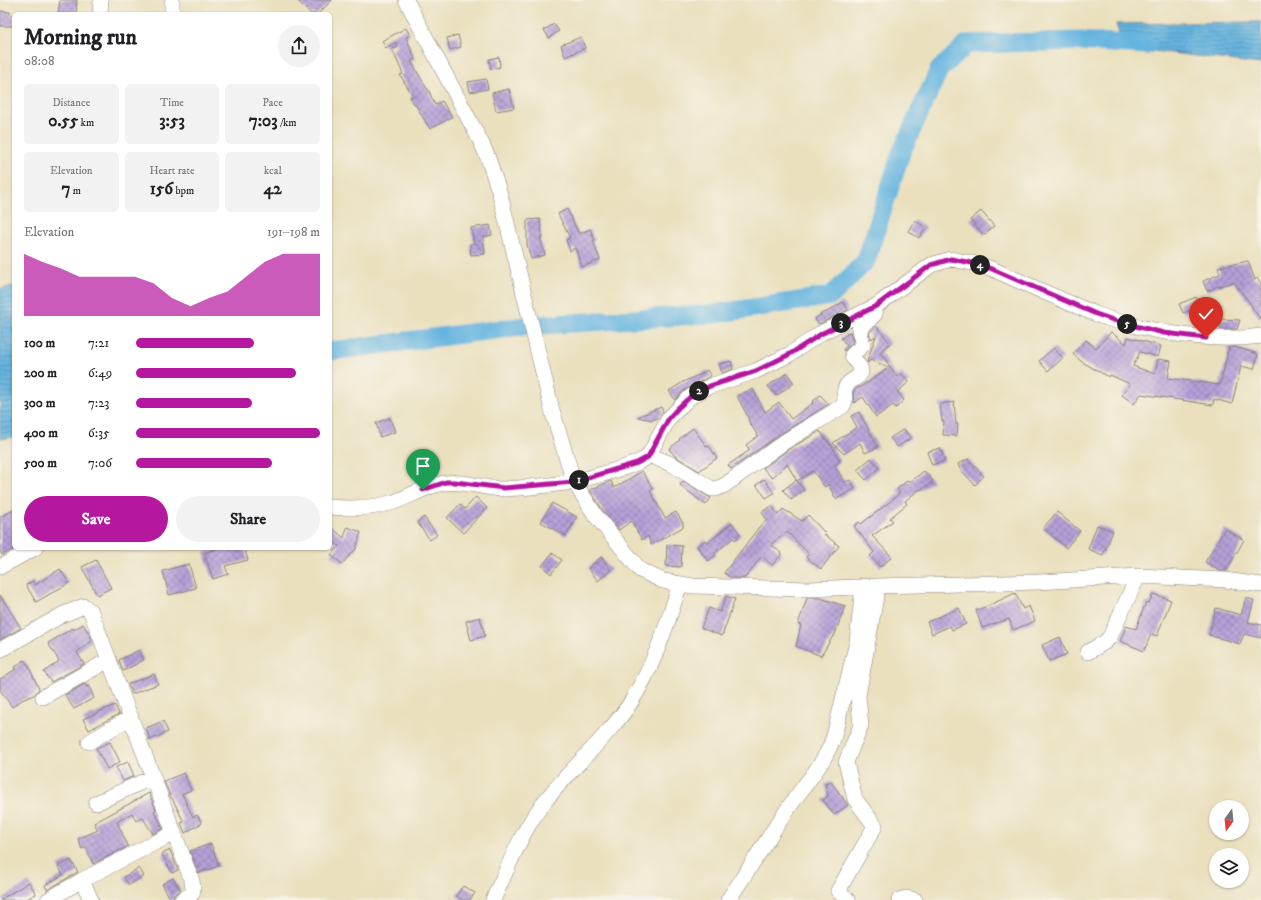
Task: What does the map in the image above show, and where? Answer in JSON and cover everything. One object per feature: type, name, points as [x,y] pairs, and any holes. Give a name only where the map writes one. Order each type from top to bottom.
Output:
[{"type":"street","points":[[100,12],[101,0]]},
{"type":"street","points":[[172,0],[172,12]]},
{"type":"street","points":[[406,0],[488,158],[500,194],[552,410],[574,482],[596,516],[640,570],[656,578],[680,584],[711,587],[810,589],[863,586],[1039,582],[1138,576],[1225,580],[1261,585]]},
{"type":"street","points":[[332,507],[346,509],[371,507],[395,501],[428,487],[446,482],[504,488],[574,482],[637,463],[649,455],[669,418],[678,408],[695,394],[710,386],[756,371],[790,354],[821,334],[876,306],[931,265],[951,259],[977,264],[992,269],[1096,314],[1119,322],[1164,333],[1206,338],[1234,339],[1261,336]]},
{"type":"street","points":[[649,455],[673,465],[712,489],[725,485],[784,442],[843,406],[846,400],[844,390],[847,384],[858,377],[861,372],[861,369],[853,360],[853,353],[863,345],[859,330],[875,314],[876,306]]},
{"type":"street","points":[[0,567],[31,550]]},
{"type":"street","points":[[1088,652],[1105,642],[1110,637],[1138,576]]},
{"type":"street","points":[[493,900],[524,833],[541,806],[560,783],[608,732],[638,691],[662,639],[680,584]]},
{"type":"street","points":[[728,900],[794,800],[825,757],[830,747],[857,642],[863,586]]},
{"type":"street","points":[[848,900],[838,891],[875,826],[855,798],[846,762],[861,725],[858,696],[878,586]]},
{"type":"street","points":[[0,650],[62,615],[84,606],[91,612],[193,884],[193,892],[191,895],[182,900]]},
{"type":"street","points":[[43,697],[109,660]]},
{"type":"street","points":[[89,742],[131,717]]},
{"type":"street","points":[[96,803],[153,777]]},
{"type":"street","points":[[48,900],[82,880],[174,833]]},
{"type":"street","points":[[82,880],[91,900]]},
{"type":"street","points":[[899,900],[906,898],[916,900]]},
{"type":"water","points":[[1261,22],[1261,64],[1123,47],[1116,24]]},
{"type":"water","points":[[12,286],[12,437],[0,439],[0,289]]},
{"type":"building","points":[[60,0],[77,0],[76,12],[58,12]]},
{"type":"building","points":[[297,0],[332,0],[320,12],[309,12]]},
{"type":"building","points":[[0,11],[10,12],[10,15],[12,15],[12,26],[0,26]]},
{"type":"building","points":[[554,24],[559,31],[549,38],[544,30]]},
{"type":"building","points":[[406,28],[410,35],[406,37],[415,59],[411,61],[428,89],[435,105],[442,101],[452,117],[430,129],[410,97],[413,96],[400,75],[403,74],[392,49],[398,47],[396,42],[386,48],[382,41]]},
{"type":"building","points":[[458,35],[461,47],[450,50],[447,38]]},
{"type":"building","points":[[581,37],[585,48],[565,57],[561,45]]},
{"type":"building","points":[[499,57],[500,67],[491,69],[489,59]]},
{"type":"building","points":[[486,79],[488,89],[470,92],[468,82]]},
{"type":"building","points":[[509,89],[514,108],[496,111],[492,93]]},
{"type":"building","points":[[567,209],[579,234],[590,229],[595,240],[593,241],[600,260],[582,267],[575,248],[570,251],[566,240],[570,238],[558,214]]},
{"type":"building","points":[[981,211],[994,226],[984,235],[970,220]]},
{"type":"building","points":[[540,219],[542,238],[540,238],[545,255],[531,259],[527,244],[527,220]]},
{"type":"building","points":[[915,220],[926,228],[919,238],[908,231]]},
{"type":"building","points":[[490,225],[492,235],[483,237],[485,254],[471,255],[470,244],[474,243],[471,228]]},
{"type":"building","points":[[1248,261],[1255,280],[1257,278],[1261,283],[1261,320],[1234,282],[1215,287],[1207,291],[1203,281],[1220,274],[1218,267]]},
{"type":"building","points":[[1196,297],[1207,319],[1195,323],[1190,310],[1183,313],[1179,304]]},
{"type":"building","points":[[843,302],[848,310],[819,324],[815,319],[824,312],[825,313]]},
{"type":"building","points":[[1221,319],[1240,320],[1237,329],[1220,329]]},
{"type":"building","points":[[876,326],[890,343],[880,352],[897,377],[901,373],[909,382],[897,392],[904,400],[896,408],[893,405],[876,417],[863,397],[854,403],[853,392],[889,367],[870,360],[868,363],[867,362],[876,336],[871,339],[869,333]]},
{"type":"building","points":[[850,332],[853,342],[844,351],[843,350],[847,346],[841,338]]},
{"type":"building","points":[[1111,332],[1126,344],[1128,337],[1161,346],[1158,357],[1140,352],[1133,366],[1155,374],[1158,359],[1171,361],[1168,378],[1220,385],[1229,347],[1235,347],[1258,354],[1254,369],[1241,366],[1232,404],[1214,399],[1213,405],[1141,394],[1134,404],[1122,395],[1130,384],[1110,375],[1109,377],[1082,362],[1073,354],[1086,340],[1096,348]]},
{"type":"building","points":[[1054,348],[1063,358],[1048,371],[1039,361]]},
{"type":"building","points":[[731,361],[733,369],[722,373],[719,364]]},
{"type":"building","points":[[707,370],[711,376],[686,389],[675,400],[669,391]]},
{"type":"building","points":[[787,373],[794,383],[776,396],[768,386]]},
{"type":"building","points":[[753,389],[765,412],[779,402],[791,419],[813,403],[812,402],[820,395],[829,404],[779,435],[731,469],[728,465],[750,450],[746,445],[758,436],[748,420],[749,419],[737,396]]},
{"type":"building","points":[[954,402],[956,424],[958,424],[957,436],[943,435],[944,421],[942,421],[940,404]]},
{"type":"building","points":[[661,407],[663,411],[659,417],[653,420],[637,417]]},
{"type":"building","points":[[859,412],[878,447],[865,453],[860,443],[844,454],[833,443],[857,427],[851,416]]},
{"type":"building","points":[[390,418],[395,432],[380,437],[376,423]]},
{"type":"building","points":[[693,428],[707,447],[709,446],[717,458],[699,471],[675,456],[669,449]]},
{"type":"building","points":[[904,429],[911,438],[897,447],[890,438]]},
{"type":"building","points":[[820,431],[830,445],[831,444],[840,461],[834,466],[845,482],[850,480],[855,489],[836,499],[828,484],[825,487],[813,471],[797,481],[787,464],[772,478],[763,468],[789,449]]},
{"type":"building","points":[[940,448],[945,461],[932,465],[927,452]]},
{"type":"building","points":[[871,458],[879,468],[866,480],[857,470]]},
{"type":"building","points":[[968,459],[984,476],[975,485],[960,469],[958,464]]},
{"type":"building","points":[[642,471],[653,489],[650,491],[665,518],[676,512],[683,523],[683,527],[651,545],[648,536],[642,540],[631,521],[619,530],[603,511],[590,490],[611,481],[614,488]]},
{"type":"building","points":[[924,471],[933,481],[905,501],[907,504],[890,518],[893,521],[872,536],[892,557],[880,567],[870,556],[874,552],[854,526],[859,522],[861,524],[887,504],[900,493],[897,489],[908,480],[910,482]]},
{"type":"building","points":[[764,479],[774,493],[766,498],[756,485]]},
{"type":"building","points":[[796,480],[804,490],[791,500],[783,490]]},
{"type":"building","points":[[683,481],[711,498],[706,505],[680,485]]},
{"type":"building","points":[[476,497],[487,508],[463,533],[447,518],[460,504],[465,509]]},
{"type":"building","points":[[552,503],[577,517],[566,536],[541,522]]},
{"type":"building","points":[[772,506],[778,515],[783,509],[802,521],[808,515],[825,533],[824,534],[839,546],[821,569],[806,557],[809,554],[787,532],[771,544],[782,554],[772,565],[762,556],[745,578],[731,578],[724,573],[759,527],[767,520],[762,512]]},
{"type":"building","points":[[12,511],[12,550],[2,555],[0,552],[0,517]]},
{"type":"building","points":[[1057,512],[1080,531],[1066,548],[1043,528]]},
{"type":"building","points":[[424,517],[437,535],[430,540],[417,522]]},
{"type":"building","points":[[732,523],[741,535],[735,540],[733,538],[708,561],[697,546],[705,540],[707,543]]},
{"type":"building","points":[[1097,525],[1113,531],[1103,555],[1088,549]]},
{"type":"building","points":[[347,527],[361,532],[356,549],[342,564],[331,555],[339,546],[332,541],[332,528],[344,538]]},
{"type":"building","points":[[1225,529],[1244,540],[1226,571],[1220,571],[1205,562]]},
{"type":"building","points":[[667,545],[682,546],[681,567],[666,566]]},
{"type":"building","points":[[213,550],[245,550],[248,560],[225,566],[228,574],[213,579],[204,553]]},
{"type":"building","points":[[552,553],[562,560],[551,574],[542,566]]},
{"type":"building","points":[[601,557],[611,570],[598,581],[588,568]]},
{"type":"building","points":[[96,560],[111,588],[97,595],[82,567]]},
{"type":"building","points":[[189,564],[196,588],[169,595],[163,571]]},
{"type":"building","points":[[60,569],[69,583],[36,602],[26,585],[33,581],[35,585]]},
{"type":"building","points":[[1015,593],[1023,609],[1029,606],[1035,621],[1013,630],[1009,619],[982,628],[976,610]]},
{"type":"building","points":[[1153,594],[1171,600],[1157,636],[1151,634],[1144,651],[1120,641],[1126,626],[1136,629],[1146,602],[1149,603]]},
{"type":"building","points":[[0,595],[21,628],[0,640]]},
{"type":"building","points":[[726,596],[735,599],[722,636],[701,628],[709,608],[720,612]]},
{"type":"building","points":[[807,598],[820,598],[845,606],[834,637],[833,636],[821,656],[796,646],[801,625],[798,624]]},
{"type":"building","points":[[1246,598],[1254,600],[1248,622],[1261,625],[1261,638],[1244,634],[1240,644],[1209,635],[1216,608],[1241,615]]},
{"type":"building","points":[[959,608],[966,624],[952,630],[950,626],[932,634],[927,622]]},
{"type":"building","points":[[480,617],[485,636],[471,640],[466,621]]},
{"type":"building","points":[[83,624],[92,641],[77,652],[84,664],[51,682],[44,672],[59,661],[48,643],[73,628],[74,630]]},
{"type":"building","points":[[1060,637],[1067,654],[1049,661],[1042,645]]},
{"type":"building","points":[[139,650],[144,660],[123,671],[119,660]]},
{"type":"building","points":[[24,660],[28,665],[39,689],[34,695],[22,700],[12,707],[0,690],[0,679],[16,669],[14,668]]},
{"type":"building","points":[[154,674],[158,684],[132,694],[128,684]]},
{"type":"building","points":[[85,684],[87,687],[89,686],[94,698],[74,709],[65,695]]},
{"type":"building","points":[[115,705],[119,714],[89,730],[83,719]]},
{"type":"building","points":[[163,721],[168,732],[150,740],[146,728]]},
{"type":"building","points":[[110,742],[120,762],[107,769],[96,748]]},
{"type":"building","points":[[128,762],[134,776],[123,781],[116,767]]},
{"type":"building","points":[[184,773],[191,790],[182,794],[193,817],[197,815],[202,823],[185,833],[181,823],[184,822],[164,781]]},
{"type":"building","points":[[831,782],[848,805],[834,815],[823,800],[828,796],[825,784]]},
{"type":"building","points":[[149,793],[156,810],[154,811],[163,829],[153,834],[143,818],[136,821],[132,813],[117,822],[128,846],[93,864],[86,847],[82,849],[78,839],[98,830],[94,823]]},
{"type":"building","points":[[211,844],[219,866],[198,873],[190,851]]},
{"type":"building","points":[[170,850],[178,870],[172,873],[162,854]]},
{"type":"building","points":[[71,860],[78,872],[47,890],[45,885],[63,875],[58,866]]},
{"type":"building","points":[[139,868],[144,876],[129,885],[124,877]]},
{"type":"building","points":[[173,878],[181,890],[174,895],[173,900],[171,900],[162,884]]},
{"type":"building","points":[[29,882],[36,894],[25,900],[0,900]]},
{"type":"building","points":[[463,886],[475,893],[470,900],[462,900],[456,896]]},
{"type":"waterway","points":[[332,351],[525,326],[713,314],[831,296],[866,261],[901,153],[939,70],[967,44],[1079,41],[1147,45]]},
{"type":"route","points":[[423,490],[446,482],[494,488],[526,487],[574,482],[637,463],[648,457],[669,418],[690,397],[710,386],[756,371],[790,354],[808,341],[876,306],[931,265],[951,259],[962,260],[992,269],[1096,314],[1119,322],[1164,333],[1206,338]]}]
